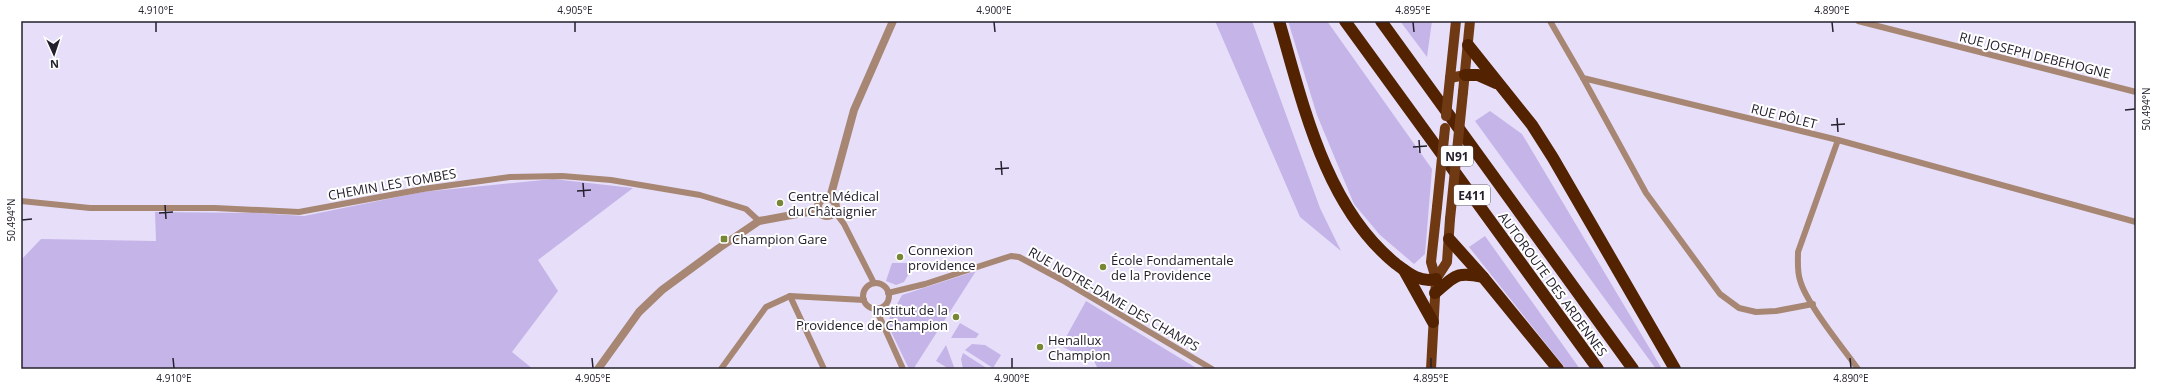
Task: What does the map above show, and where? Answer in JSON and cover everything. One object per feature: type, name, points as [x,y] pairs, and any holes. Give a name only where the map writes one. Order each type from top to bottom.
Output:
[{"type":"highway","points":[[1279,21],[1317,143],[1333,182],[1352,217],[1385,255],[1403,269],[1421,280],[1436,279]]},
{"type":"highway","name":"AUTOROUTE DES ARDENNES","points":[[1345,21],[1598,369]]},
{"type":"highway","name":"AUTOROUTE DES ARDENNES","points":[[1381,21],[1633,369]]},
{"type":"highway","points":[[1468,45],[1532,125],[1553,158],[1675,369]]},
{"type":"highway","points":[[1466,75],[1478,75],[1497,83]]},
{"type":"highway","points":[[1449,239],[1483,277],[1558,369]]},
{"type":"highway","points":[[1403,269],[1434,322]]},
{"type":"highway","points":[[1435,293],[1454,277],[1466,273],[1483,277]]},
{"type":"main road","name":"N91","points":[[1431,369],[1436,279],[1431,262],[1456,21]]},
{"type":"main road","name":"N91","points":[[1436,279],[1447,262],[1470,21]]},
{"type":"main road","points":[[1450,78],[1466,75]]},
{"type":"main road","points":[[1437,207],[1442,229],[1449,239]]},
{"type":"street","points":[[830,198],[854,110],[893,21]]},
{"type":"street","points":[[1550,21],[1646,193],[1720,294],[1739,308],[1756,312],[1776,311],[1813,304]]},
{"type":"street","name":"RUE JOSEPH DEBEHOGNE","points":[[1858,21],[2136,92]]},
{"type":"street","name":"RUE PÔLET","points":[[1583,78],[1838,140],[2136,222]]},
{"type":"street","points":[[1838,140],[1798,252],[1800,281],[1813,304],[1858,369]]},
{"type":"street","name":"CHEMIN LES TOMBES","points":[[21,201],[90,208],[215,208],[299,212],[431,188],[510,177],[562,176],[611,180],[700,195],[746,209],[759,221]]},
{"type":"street","points":[[835,212],[828,216],[822,214],[819,210],[820,202],[824,198],[830,198],[836,204],[835,212],[844,224],[874,283]]},
{"type":"street","points":[[598,369],[639,312],[662,290],[759,221],[819,210]]},
{"type":"street","name":"RUE NOTRE-DAME DES CHAMPS","points":[[888,293],[925,284],[1011,256],[1019,257],[1062,280],[1212,369]]},
{"type":"street","points":[[874,283],[883,285],[888,293],[888,299],[885,305],[876,309],[868,306],[864,300],[864,292],[869,285],[874,283]]},
{"type":"street","points":[[721,369],[766,307],[790,296],[864,300]]},
{"type":"street","points":[[790,296],[824,369]]},
{"type":"street","points":[[876,309],[903,369]]},
{"type":"shaded area","points":[[1215,21],[1252,21],[1320,208],[1341,251],[1300,217]]},
{"type":"shaded area","points":[[1288,21],[1327,21],[1432,169],[1425,254],[1414,264],[1380,235],[1354,204],[1317,115]]},
{"type":"shaded area","points":[[1400,21],[1432,21],[1427,57]]},
{"type":"shaded area","points":[[1490,111],[1522,134],[1662,369],[1656,369],[1475,121]]},
{"type":"shaded area","points":[[553,179],[633,188],[538,260],[558,291],[512,352],[533,369],[21,369],[21,260],[41,239],[156,241],[155,212],[257,213],[304,216],[422,192]]},
{"type":"shaded area","points":[[1485,236],[1580,369],[1566,369],[1469,247]]},
{"type":"shaded area","points":[[892,263],[915,263],[904,282],[896,285],[886,281]]},
{"type":"shaded area","points":[[976,271],[914,368],[909,369],[887,323],[902,295]]},
{"type":"shaded area","points":[[1086,301],[1198,369],[1098,369],[1093,359],[1084,352],[1073,352],[1061,346]]},
{"type":"shaded area","points":[[960,323],[979,334],[976,338],[951,338]]},
{"type":"shaded area","points":[[972,344],[985,345],[1001,355],[993,368],[965,350]]},
{"type":"shaded area","points":[[946,345],[954,367],[953,369],[949,369],[936,361]]},
{"type":"shaded area","points":[[963,353],[988,369],[963,369],[961,359]]},
{"type":"place","name":"Centre Médical du Châtaignier","points":[[780,203]]},
{"type":"place","name":"Champion Gare","points":[[724,239]]},
{"type":"place","name":"Connexion providence","points":[[900,257]]},
{"type":"place","name":"École Fondamentale de la Providence","points":[[1103,267]]},
{"type":"place","name":"Institut de la Providence de Champion","points":[[956,317]]},
{"type":"place","name":"Henallux Champion","points":[[1040,347]]}]
